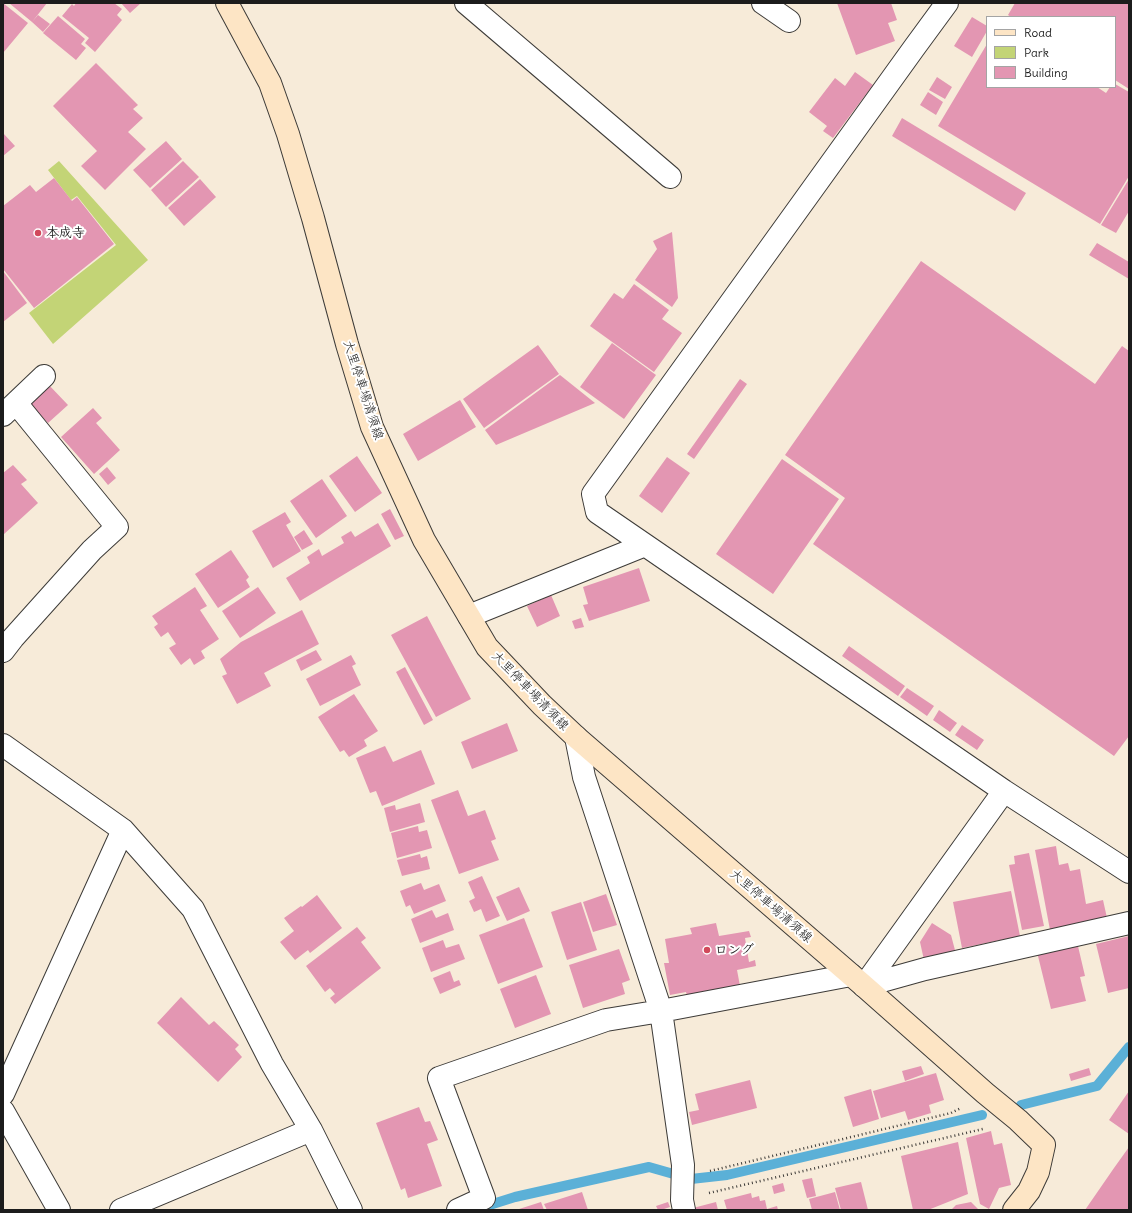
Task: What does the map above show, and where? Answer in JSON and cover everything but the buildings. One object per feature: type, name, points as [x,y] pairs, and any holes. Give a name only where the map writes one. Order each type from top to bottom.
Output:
[{"type":"main road","name":"大里停車場清須線","points":[[228,3],[270,83],[288,134],[372,427],[424,540],[488,647],[542,706],[576,737],[858,980],[985,1093],[1018,1120],[1044,1146],[1038,1172],[1029,1191],[1014,1210]]},
{"type":"street","points":[[466,3],[670,177]]},
{"type":"street","points":[[763,3],[789,21]]},
{"type":"street","points":[[947,3],[593,494],[597,512],[1004,791],[1129,872]]},
{"type":"street","points":[[3,651],[92,550],[117,527],[10,409],[44,376]]},
{"type":"street","points":[[469,616],[645,545]]},
{"type":"street","points":[[576,737],[584,777],[661,1011],[683,1187]]},
{"type":"street","points":[[3,745],[123,830],[193,909],[272,1064],[311,1130],[351,1210]]},
{"type":"street","points":[[858,980],[1004,791]]},
{"type":"street","points":[[3,1094],[123,830]]},
{"type":"street","points":[[458,1210],[484,1198],[439,1078],[606,1020],[925,968],[1129,922]]},
{"type":"street","points":[[3,1111],[59,1210]]},
{"type":"street","points":[[121,1210],[311,1130]]},
{"type":"path","points":[[683,1187],[706,1172],[951,1113],[985,1093]]},
{"type":"path","points":[[683,1187],[1018,1120]]},
{"type":"green space","points":[[59,161],[148,260],[53,344],[29,313],[116,245],[77,196],[71,200],[48,170]]},
{"type":"waterway","points":[[1021,1105],[1097,1086],[1129,1047]]},
{"type":"waterway","points":[[480,1208],[515,1197],[649,1167],[691,1179],[727,1175],[982,1115]]},
{"type":"place","name":"本成寺","points":[[38,233]]},
{"type":"place","name":"ロング","points":[[707,950]]}]
